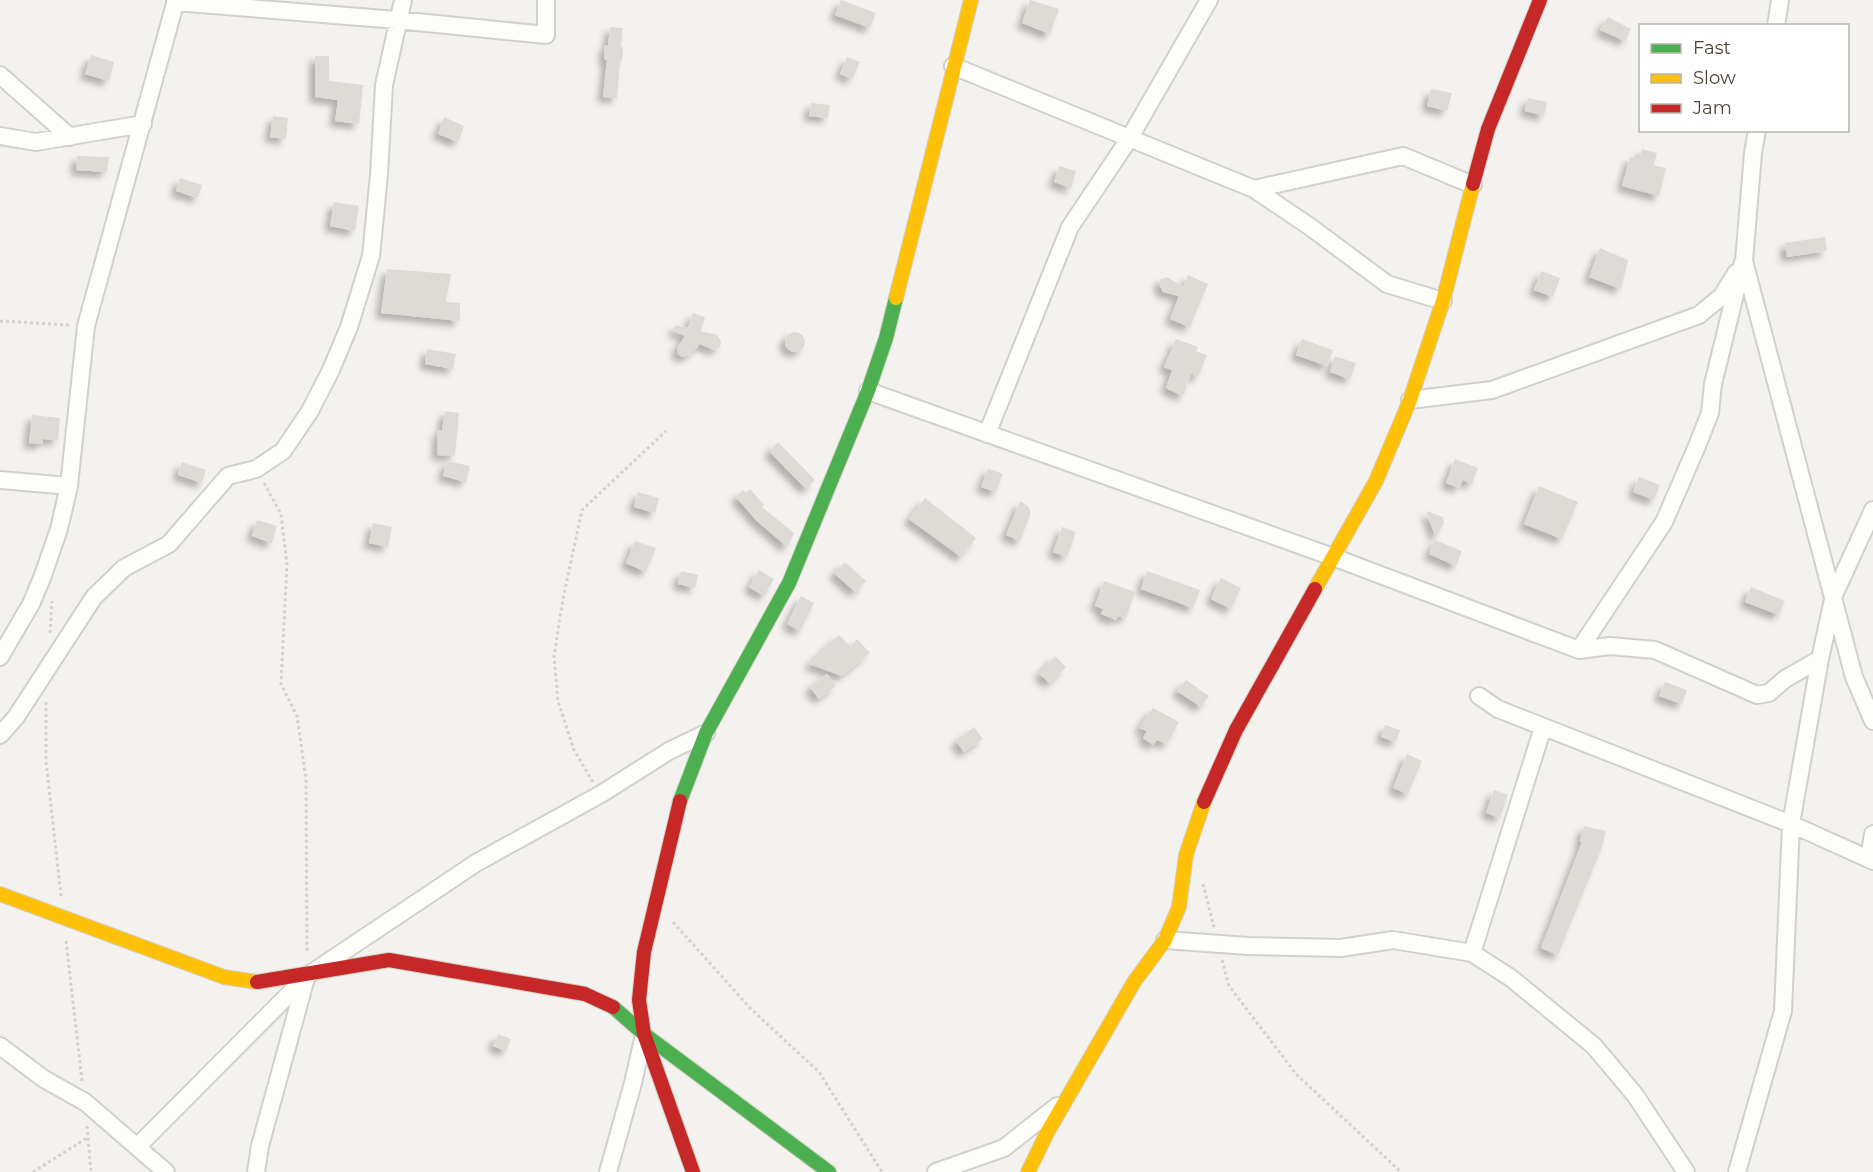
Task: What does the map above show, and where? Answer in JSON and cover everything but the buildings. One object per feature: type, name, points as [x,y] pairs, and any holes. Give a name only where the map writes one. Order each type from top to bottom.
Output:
[{"type":"street","points":[[0,735],[15,717],[94,597],[124,568],[169,544],[228,477],[256,469],[283,451],[310,411],[332,370],[349,327],[372,256],[384,85],[403,0]]},
{"type":"street","points":[[0,657],[31,604],[59,530],[69,486],[86,326],[176,1],[546,34],[546,0]]},
{"type":"street","points":[[693,1172],[644,1034],[639,1000],[644,951],[681,797],[706,733],[789,583],[868,391],[886,338],[971,0]]},
{"type":"street","points":[[987,434],[1070,226],[1129,139],[1209,0]]},
{"type":"street","points":[[1028,1172],[1066,1099],[1134,982],[1165,940],[1179,907],[1186,855],[1211,784],[1236,730],[1376,481],[1410,400],[1443,301],[1488,129],[1540,0]]},
{"type":"street","points":[[1776,24],[1780,0]]},
{"type":"street","points":[[953,66],[1254,189],[1309,226],[1387,284],[1443,301]]},
{"type":"street","points":[[0,75],[70,137]]},
{"type":"street","points":[[0,136],[36,142],[143,124]]},
{"type":"street","points":[[1579,650],[1664,522],[1710,413],[1713,384],[1744,261],[1757,132]]},
{"type":"street","points":[[1254,189],[1403,156],[1473,186]]},
{"type":"street","points":[[1410,400],[1492,390],[1699,315],[1722,296],[1744,261]]},
{"type":"street","points":[[1744,261],[1854,677],[1873,721]]},
{"type":"street","points":[[868,391],[1333,557],[1579,650],[1610,646],[1654,650],[1757,695],[1769,693],[1785,679],[1820,659]]},
{"type":"street","points":[[0,480],[69,486]]},
{"type":"street","points":[[1737,1172],[1783,1011],[1791,824],[1820,659],[1834,595],[1873,510]]},
{"type":"street","points":[[1479,696],[1498,709],[1791,824],[1871,860],[1873,834]]},
{"type":"street","points":[[1472,953],[1543,727]]},
{"type":"street","points":[[137,1147],[307,976],[476,863],[706,733]]},
{"type":"street","points":[[0,894],[224,977],[261,983],[388,960],[585,994],[617,1009],[644,1034],[829,1172]]},
{"type":"street","points":[[1165,940],[1341,948],[1393,940],[1472,953],[1511,978],[1594,1046],[1635,1095],[1686,1172]]},
{"type":"street","points":[[256,1172],[260,1146],[307,976]]},
{"type":"street","points":[[609,1172],[644,1034]]},
{"type":"street","points":[[0,1046],[44,1079],[85,1102],[166,1172]]},
{"type":"street","points":[[936,1172],[1004,1148],[1066,1099]]},
{"type":"path","points":[[0,321],[86,326]]},
{"type":"path","points":[[601,794],[574,750],[558,701],[554,656],[563,600],[582,510],[666,431]]},
{"type":"path","points":[[256,469],[281,514],[287,564],[281,684],[297,716],[306,778],[307,976]]},
{"type":"path","points":[[49,637],[53,592]]},
{"type":"path","points":[[46,671],[46,761],[91,1172]]},
{"type":"path","points":[[1202,880],[1229,986],[1296,1074],[1401,1172]]},
{"type":"path","points":[[656,903],[751,1010],[819,1072],[882,1172]]},
{"type":"path","points":[[33,1172],[88,1137]]},
{"type":"traffic: fast","points":[[680,801],[706,733],[789,583],[868,391],[886,338],[896,298]]},
{"type":"traffic: fast","points":[[613,1007],[644,1034],[829,1172]]},
{"type":"traffic: slow","points":[[896,298],[971,0]]},
{"type":"traffic: slow","points":[[1315,589],[1376,481],[1410,400],[1443,301],[1473,184]]},
{"type":"traffic: slow","points":[[1028,1172],[1047,1133],[1134,982],[1165,940],[1179,907],[1186,855],[1204,802]]},
{"type":"traffic: slow","points":[[0,894],[224,977],[257,982]]},
{"type":"traffic: jam","points":[[1473,184],[1488,129],[1540,0]]},
{"type":"traffic: jam","points":[[1204,802],[1236,730],[1315,589]]},
{"type":"traffic: jam","points":[[680,801],[644,952],[639,1000],[644,1034],[693,1172]]},
{"type":"traffic: jam","points":[[257,982],[389,960],[585,994],[613,1007]]}]
